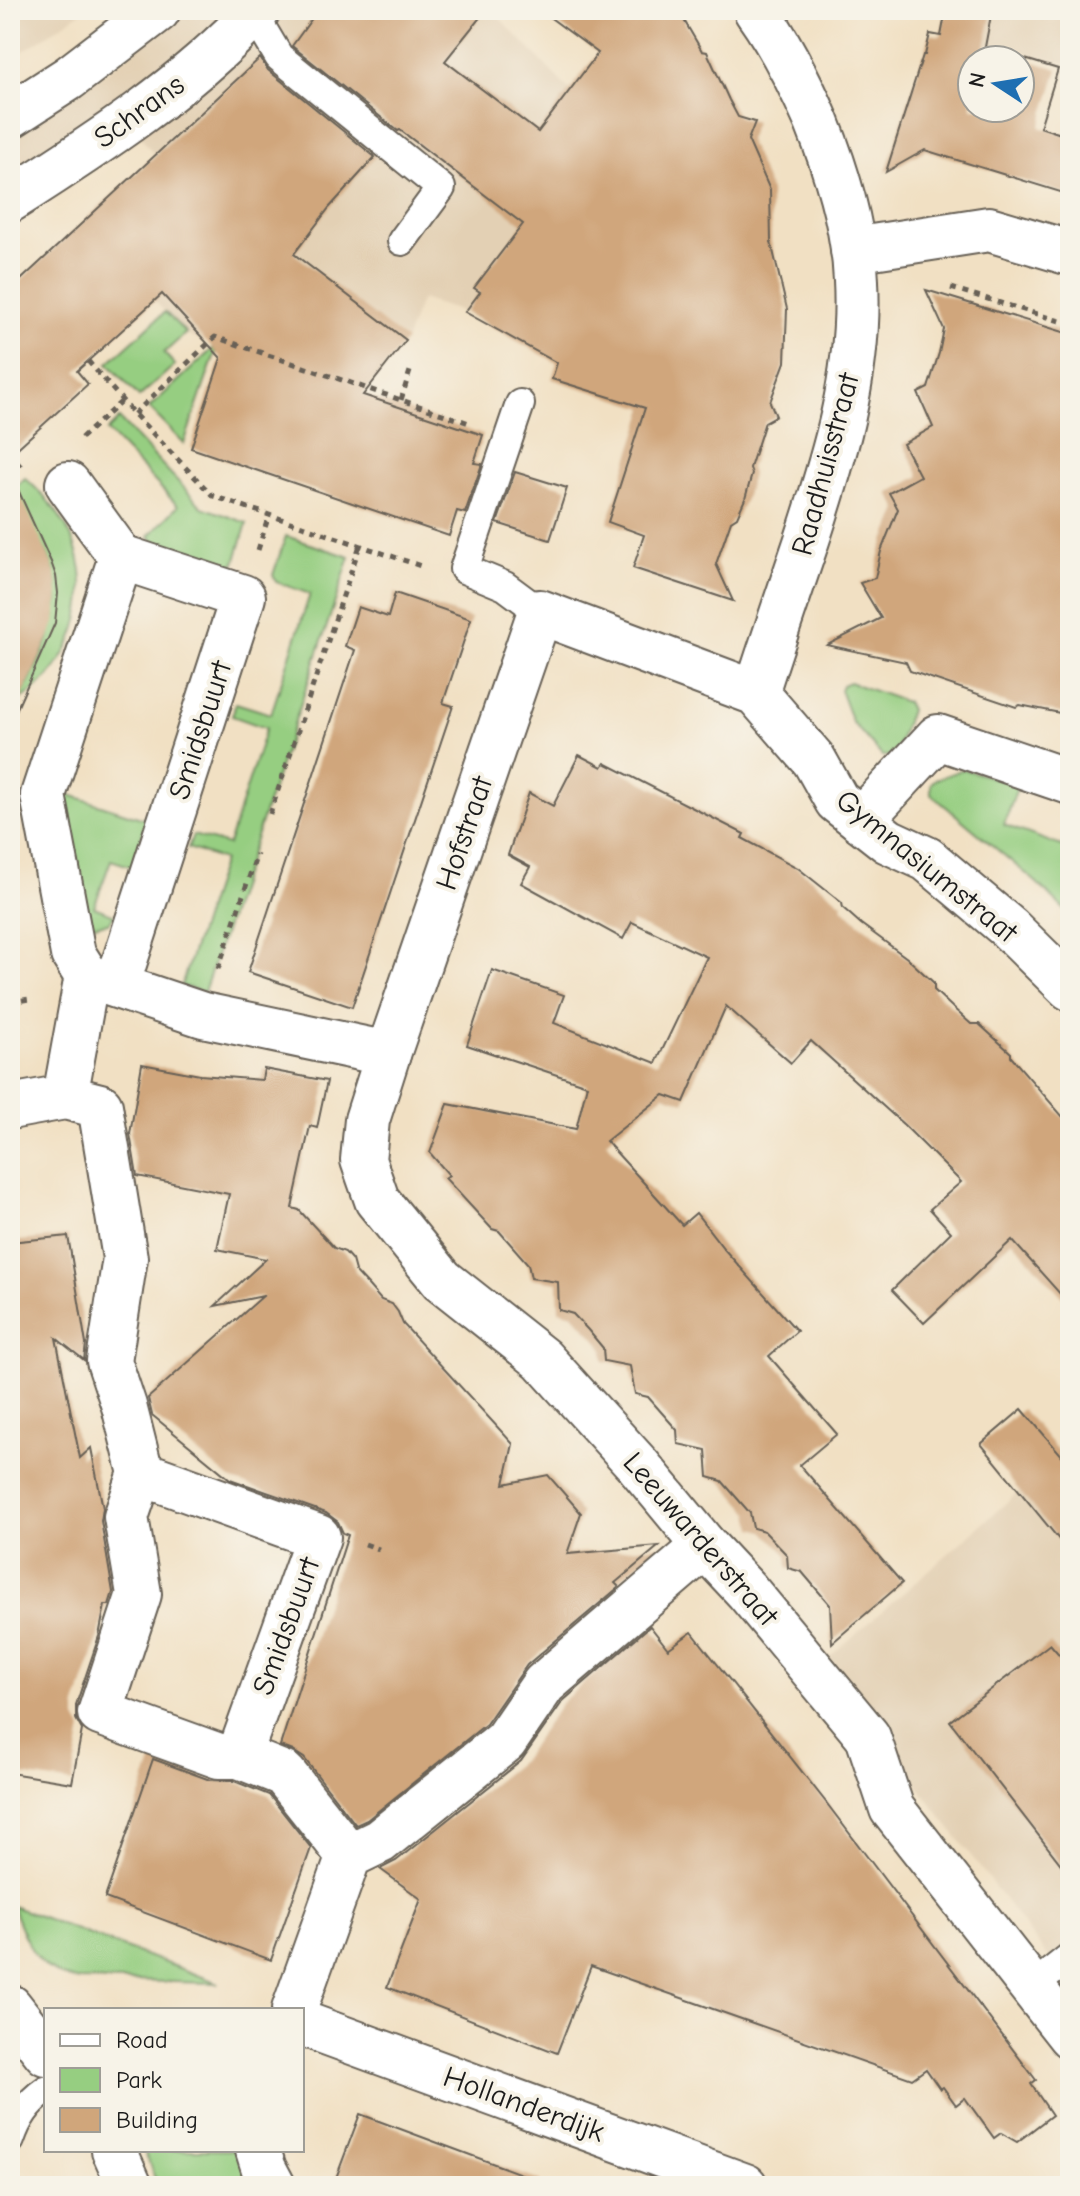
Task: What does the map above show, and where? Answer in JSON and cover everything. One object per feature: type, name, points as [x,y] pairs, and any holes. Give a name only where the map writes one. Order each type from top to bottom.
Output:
[{"type":"street","points":[[10,116],[69,78],[158,10]]},
{"type":"street","name":"Raadhuisstraat","points":[[756,10],[803,89],[835,165],[853,250],[856,281],[852,369],[843,421],[756,693]]},
{"type":"street","name":"Schrans","points":[[10,200],[70,162],[161,97],[206,61],[255,12]]},
{"type":"street","points":[[853,250],[989,229],[1070,253]]},
{"type":"street","points":[[68,484],[121,557],[43,795],[73,954],[102,980],[203,1015],[388,1054]]},
{"type":"street","name":"Smidsbuurt","points":[[65,1097],[102,980],[243,597],[121,557]]},
{"type":"street","name":"Gymnasiumstraat","points":[[540,612],[756,693],[814,760],[837,801],[888,841],[927,859],[1009,928],[1070,988]]},
{"type":"street","name":"Hofstraat","points":[[388,1054],[540,612]]},
{"type":"street","points":[[861,820],[938,737],[1070,782]]},
{"type":"street","name":"Leeuwarderstraat","points":[[388,1054],[367,1120],[363,1160],[377,1200],[442,1280],[542,1359],[747,1591],[868,1737],[892,1809],[1070,2036]]},
{"type":"street","points":[[10,1107],[65,1097],[100,1106],[125,1258],[109,1361],[141,1473],[126,1517],[139,1594],[100,1713],[219,1756],[239,1756],[284,1774],[349,1856]]},
{"type":"street","name":"Smidsbuurt","points":[[141,1473],[318,1537],[239,1756]]},
{"type":"street","points":[[295,2008],[349,1856],[380,1841],[505,1741],[544,1684],[705,1546]]},
{"type":"street","name":"Hollanderdijk","points":[[304,2026],[327,2032],[745,2186]]},
{"type":"street","points":[[115,2152],[130,2186]]},
{"type":"street","points":[[259,2152],[273,2186]]},
{"type":"lane","points":[[255,12],[279,57],[441,188],[402,241]]},
{"type":"lane","points":[[520,404],[464,569],[505,586],[540,612]]},
{"type":"lane","points":[[1032,1987],[1070,1957]]},
{"type":"lane","points":[[10,2140],[17,2119],[35,2097],[44,2091]]},
{"type":"path","points":[[921,241],[928,282],[1070,324]]},
{"type":"path","points":[[10,277],[16,284]]},
{"type":"path","points":[[134,414],[215,337],[509,437]]},
{"type":"path","points":[[88,361],[213,496],[447,574],[464,569]]},
{"type":"path","points":[[401,400],[411,368]]},
{"type":"path","points":[[270,814],[360,545]]},
{"type":"path","points":[[203,1015],[257,854]]},
{"type":"shaded area","points":[[10,10],[84,10],[10,60]]},
{"type":"shaded area","points":[[185,10],[236,10],[209,36],[10,180],[10,139],[65,103]]},
{"type":"shaded area","points":[[281,10],[492,10],[602,124],[498,330],[465,313],[421,299],[406,339],[379,319],[213,331],[203,340],[192,338],[82,223],[155,156],[139,134],[237,55]]},
{"type":"shaded area","points":[[945,10],[1070,10],[1070,64],[1036,56],[1036,44],[980,44],[940,35]]},
{"type":"shaded area","points":[[1038,1475],[1070,1514],[1070,1986],[824,1662]]},
{"type":"green space","points":[[165,312],[186,333],[164,353],[175,365],[139,397],[108,363]]},
{"type":"green space","points":[[218,345],[184,444],[149,408]]},
{"type":"green space","points":[[119,419],[202,507],[247,523],[235,563],[229,567],[157,544],[149,536],[178,506],[107,431]]},
{"type":"green space","points":[[25,478],[51,505],[67,528],[79,559],[82,582],[76,628],[67,649],[55,669],[20,700],[44,650],[57,599],[51,563],[10,492]]},
{"type":"green space","points":[[286,536],[350,557],[204,992],[181,986],[223,860],[188,848],[193,835],[228,845],[266,728],[232,716],[236,703],[271,714],[310,594],[276,582],[273,575]]},
{"type":"green space","points":[[849,682],[906,702],[910,710],[897,748],[889,756],[882,756],[852,722],[840,690],[842,685]]},
{"type":"green space","points":[[963,769],[1018,785],[1004,825],[1070,849],[1070,915],[1036,882],[931,794],[934,780]]},
{"type":"green space","points":[[67,794],[147,820],[132,867],[111,860],[94,907],[115,915],[108,923],[93,925],[87,919]]},
{"type":"green space","points":[[12,1906],[219,1983],[76,1980],[62,1976],[41,1962],[34,1953]]},
{"type":"green space","points":[[145,2152],[242,2152],[253,2186],[158,2186]]},
{"type":"building","points":[[318,10],[486,10],[445,61],[538,132],[598,53],[540,10],[678,10],[702,51],[707,52],[738,117],[755,122],[748,140],[770,190],[771,242],[787,309],[785,362],[770,402],[776,416],[765,422],[750,468],[752,474],[745,499],[737,517],[731,521],[716,564],[733,601],[633,568],[644,535],[608,522],[645,408],[552,379],[557,363],[465,312],[480,292],[474,288],[523,224],[398,131],[292,46]]},
{"type":"building","points":[[946,10],[992,10],[986,44],[956,44],[956,124],[1036,124],[1036,62],[1058,69],[1040,127],[1070,137],[1070,195],[925,150],[886,172],[930,34],[941,36]]},
{"type":"building","points":[[260,58],[268,70],[375,157],[329,208],[294,254],[406,340],[363,395],[483,435],[474,463],[482,464],[465,513],[457,511],[449,536],[191,448],[221,358],[162,294],[77,371],[88,384],[10,455],[10,290]]},
{"type":"building","points":[[926,290],[1070,334],[1070,715],[1020,705],[1016,707],[910,671],[906,662],[827,645],[881,618],[860,583],[875,578],[881,551],[898,509],[889,493],[920,476],[903,444],[933,427],[918,393],[928,388],[944,329]]},
{"type":"building","points":[[10,472],[51,562],[58,593],[55,623],[10,724]]},
{"type":"building","points":[[515,472],[567,488],[550,540],[497,523]]},
{"type":"building","points":[[395,593],[471,619],[443,703],[453,706],[352,1007],[248,972],[355,650],[345,646],[358,607],[388,617]]},
{"type":"building","points":[[579,755],[602,767],[605,763],[744,834],[742,838],[798,868],[842,903],[843,908],[861,924],[907,958],[934,983],[934,990],[971,1024],[979,1024],[1011,1053],[1011,1057],[1070,1125],[1070,1305],[1012,1240],[924,1323],[892,1290],[951,1232],[930,1209],[961,1182],[904,1125],[811,1041],[791,1063],[726,1006],[684,1102],[664,1095],[606,1141],[682,1225],[696,1213],[797,1331],[769,1356],[837,1434],[800,1465],[902,1583],[832,1643],[830,1605],[802,1572],[788,1568],[787,1555],[764,1531],[753,1528],[750,1513],[722,1481],[708,1477],[706,1450],[678,1444],[677,1430],[648,1397],[635,1394],[630,1366],[604,1361],[603,1348],[588,1330],[573,1314],[559,1310],[558,1282],[531,1278],[528,1264],[445,1178],[449,1175],[430,1153],[448,1104],[576,1129],[587,1085],[467,1045],[492,970],[564,995],[554,1023],[656,1063],[707,957],[632,922],[623,939],[521,883],[530,867],[508,855],[529,793],[553,806]]},
{"type":"building","points":[[142,1064],[200,1075],[262,1080],[264,1069],[327,1081],[317,1128],[310,1126],[292,1208],[299,1210],[334,1248],[345,1252],[352,1260],[355,1271],[381,1300],[392,1304],[403,1324],[513,1444],[504,1484],[548,1475],[581,1513],[567,1554],[659,1546],[615,1583],[619,1587],[527,1665],[486,1724],[367,1820],[356,1825],[304,1758],[280,1746],[348,1535],[326,1513],[230,1479],[152,1415],[148,1398],[263,1296],[215,1306],[266,1259],[217,1249],[229,1194],[137,1176],[130,1134]]},
{"type":"building","points":[[68,1236],[86,1344],[84,1360],[56,1338],[80,1458],[91,1448],[103,1508],[101,1521],[113,1592],[109,1605],[105,1605],[99,1636],[76,1705],[76,1719],[82,1730],[72,1783],[10,1773],[10,1242]]},
{"type":"building","points":[[1022,1409],[1070,1465],[1070,1553],[981,1444]]},
{"type":"building","points":[[650,1626],[668,1649],[692,1632],[825,1801],[1036,2080],[1031,2084],[1052,2115],[1017,2142],[1001,2133],[994,2138],[965,2098],[956,2105],[926,2069],[912,2079],[591,1966],[557,2053],[387,1987],[421,1899],[380,1869],[396,1861],[521,1761],[563,1701]]},
{"type":"building","points":[[1050,1644],[1070,1667],[1070,1876],[950,1721]]},
{"type":"building","points":[[153,1759],[210,1780],[234,1781],[269,1795],[311,1848],[271,1960],[105,1898]]},
{"type":"building","points":[[360,2114],[540,2181],[539,2186],[333,2186]]}]
